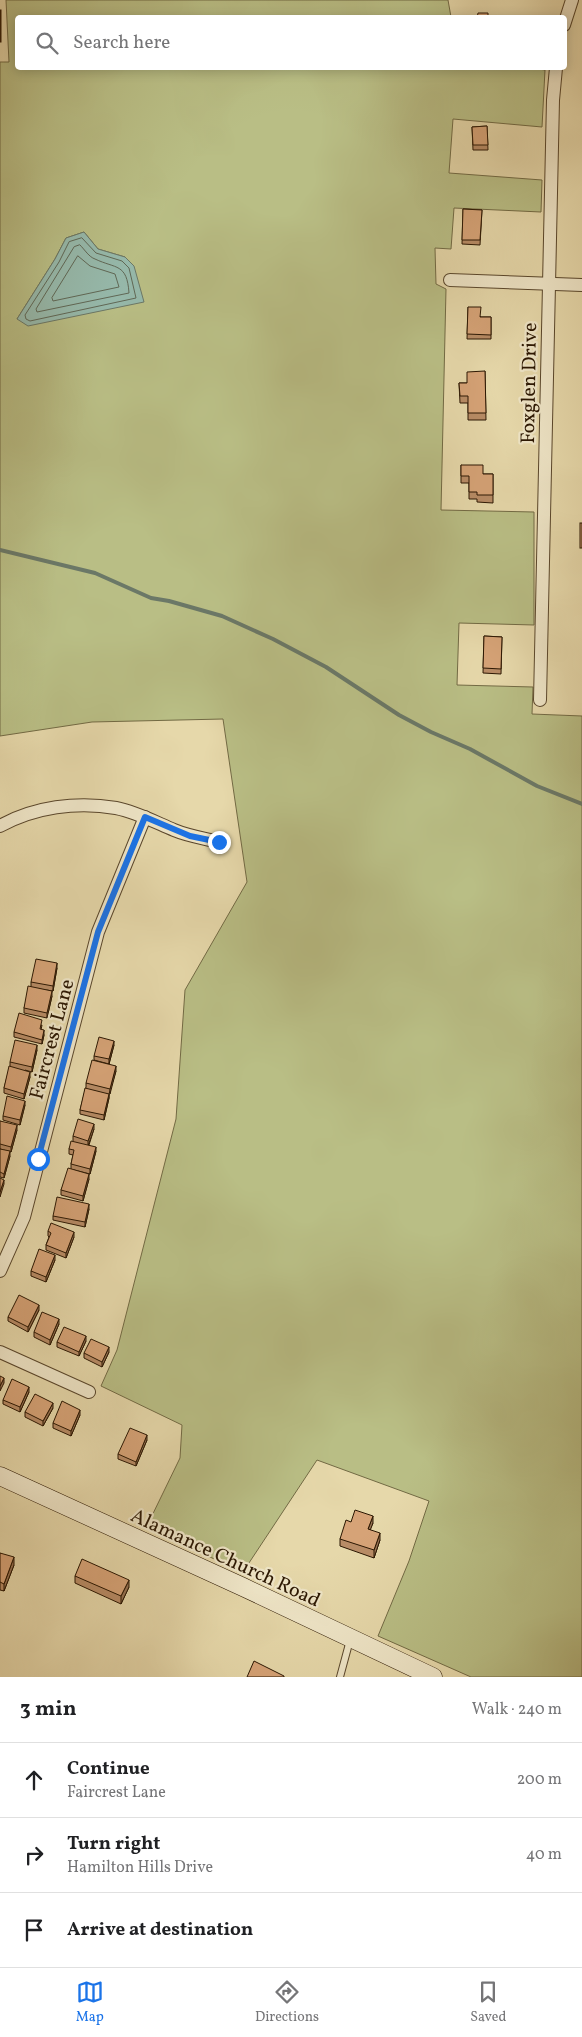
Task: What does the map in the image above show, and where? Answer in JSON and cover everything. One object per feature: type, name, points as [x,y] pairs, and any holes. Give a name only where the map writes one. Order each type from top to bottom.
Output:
[{"type":"main road","name":"Alamance Church Road","points":[[0,1476],[243,1587],[433,1677]]},
{"type":"street","points":[[567,16],[572,0]]},
{"type":"street","name":"Foxglen Drive","points":[[540,700],[548,284],[553,100],[556,70]]},
{"type":"street","points":[[450,280],[582,285]]},
{"type":"street","points":[[0,826],[12,819],[56,806],[116,808],[145,817],[190,836],[219,842]]},
{"type":"street","name":"Faircrest Lane","points":[[0,1271],[24,1217],[98,932],[145,817]]},
{"type":"street","points":[[0,1352],[88,1392]]},
{"type":"lane","points":[[340,1677],[350,1638]]},
{"type":"green space","points":[[6,0],[448,0],[451,15],[15,15],[15,70],[545,70],[542,127],[453,119],[449,173],[542,180],[541,212],[454,208],[451,249],[435,248],[436,284],[446,289],[441,510],[534,512],[534,625],[459,623],[457,685],[533,687],[532,714],[582,716],[582,1677],[471,1677],[378,1636],[409,1561],[429,1501],[317,1460],[243,1572],[146,1528],[180,1458],[182,1425],[101,1386],[117,1350],[176,1119],[185,990],[247,882],[223,719],[92,722],[0,736],[0,62],[9,62]],"holes":[[[84,232],[98,249],[125,257],[17,319],[66,238]]]},
{"type":"water","points":[[84,232],[98,249],[125,257],[134,266],[144,302],[28,326],[17,319],[66,238]]},
{"type":"building","points":[[1,10],[1,42],[0,42]]},
{"type":"building","points":[[478,13],[488,13],[488,15],[478,15]]},
{"type":"building","points":[[487,126],[488,145],[473,145],[472,127]]},
{"type":"building","points":[[463,209],[482,210],[480,240],[462,240]]},
{"type":"building","points":[[468,307],[481,307],[480,317],[491,317],[491,335],[467,334]]},
{"type":"building","points":[[485,371],[486,413],[468,413],[468,396],[460,396],[459,383],[467,383],[467,372]]},
{"type":"building","points":[[461,465],[483,465],[483,474],[493,474],[493,495],[477,495],[477,492],[469,492],[469,476],[461,476]]},
{"type":"building","points":[[580,523],[582,523],[582,548],[580,548]]},
{"type":"building","points":[[484,636],[502,637],[501,669],[483,668]]},
{"type":"building","points":[[36,959],[57,963],[53,986],[31,982]]},
{"type":"building","points":[[28,986],[52,991],[47,1013],[24,1008]]},
{"type":"building","points":[[19,1013],[42,1020],[40,1029],[44,1030],[42,1040],[14,1032]]},
{"type":"building","points":[[99,1037],[114,1041],[109,1059],[94,1056]]},
{"type":"building","points":[[15,1040],[37,1045],[32,1067],[10,1062]]},
{"type":"building","points":[[92,1060],[116,1066],[110,1089],[86,1083]]},
{"type":"building","points":[[9,1066],[30,1072],[24,1094],[4,1088]]},
{"type":"building","points":[[85,1088],[109,1094],[104,1115],[80,1110]]},
{"type":"building","points":[[7,1096],[25,1101],[20,1120],[3,1116]]},
{"type":"building","points":[[78,1119],[94,1124],[88,1141],[73,1136]]},
{"type":"building","points":[[0,1121],[17,1125],[11,1147],[0,1144]]},
{"type":"building","points":[[71,1141],[96,1147],[90,1169],[71,1164],[74,1150],[69,1149]]},
{"type":"building","points":[[0,1149],[10,1151],[4,1174],[0,1172]]},
{"type":"building","points":[[68,1168],[89,1174],[83,1196],[61,1190]]},
{"type":"building","points":[[0,1178],[4,1180],[0,1192]]},
{"type":"building","points":[[57,1197],[89,1204],[85,1222],[53,1216]]},
{"type":"building","points":[[51,1223],[74,1232],[66,1253],[46,1245],[51,1233],[48,1231]]},
{"type":"building","points":[[39,1249],[55,1255],[46,1277],[31,1271]]},
{"type":"building","points":[[19,1295],[39,1305],[28,1327],[8,1317]]},
{"type":"building","points":[[42,1312],[59,1319],[50,1340],[34,1332]]},
{"type":"building","points":[[64,1327],[86,1336],[79,1352],[57,1342]]},
{"type":"building","points":[[91,1339],[109,1347],[102,1362],[84,1353]]},
{"type":"building","points":[[0,1376],[4,1378],[0,1386]]},
{"type":"building","points":[[12,1379],[29,1387],[20,1407],[3,1400]]},
{"type":"building","points":[[35,1394],[53,1403],[43,1421],[25,1412]]},
{"type":"building","points":[[62,1401],[80,1410],[71,1431],[53,1423]]},
{"type":"building","points":[[130,1428],[147,1435],[136,1462],[118,1454]]},
{"type":"building","points":[[355,1510],[373,1516],[368,1529],[380,1533],[374,1550],[340,1539],[346,1520],[351,1522]]},
{"type":"building","points":[[0,1553],[14,1557],[4,1584],[0,1582]]},
{"type":"building","points":[[82,1559],[129,1580],[121,1596],[75,1576]]},
{"type":"building","points":[[254,1661],[284,1676],[284,1677],[247,1677]]},
{"type":"waterway","points":[[0,550],[95,573],[151,598],[169,601],[222,616],[273,639],[326,667],[399,715],[431,732],[470,749],[537,786],[582,804]]},
{"type":"route","points":[[38,1159],[98,932],[145,817],[190,836],[219,842]]}]
